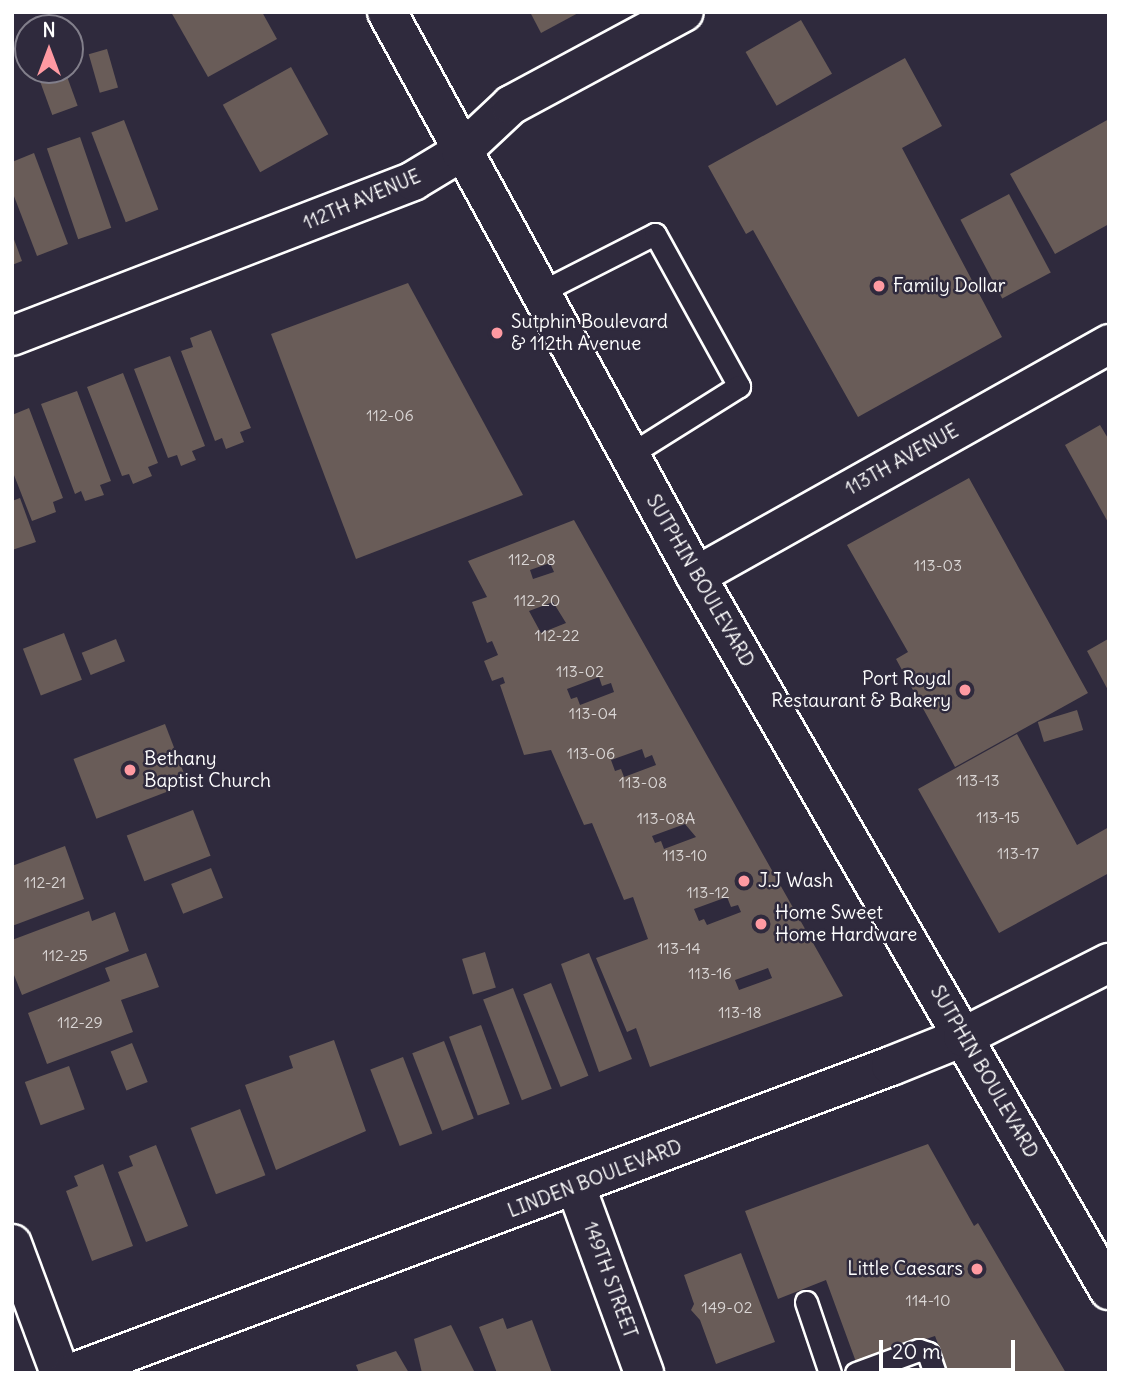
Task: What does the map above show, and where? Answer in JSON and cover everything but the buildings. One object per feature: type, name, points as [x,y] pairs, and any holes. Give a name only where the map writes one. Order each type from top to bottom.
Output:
[{"type":"main road","name":"SUTPHIN BOULEVARD","points":[[387,12],[461,152],[696,576],[1109,1290]]},
{"type":"main road","name":"112TH AVENUE","points":[[12,337],[375,197],[461,152],[512,105],[684,12]]},
{"type":"main road","name":"113TH AVENUE","points":[[696,576],[1109,344]]},
{"type":"main road","name":"LINDEN BOULEVARD","points":[[72,1373],[576,1187],[963,1037],[1109,963]]},
{"type":"main road","name":"149TH STREET","points":[[576,1187],[644,1373]]},
{"type":"main road","points":[[12,1244],[60,1373]]},
{"type":"lane","points":[[539,293],[655,234],[739,386],[629,455]]},
{"type":"lane","points":[[806,1301],[830,1373]]},
{"type":"lane","points":[[856,1373],[924,1350],[935,1373]]},
{"type":"place","name":"Family Dollar","points":[[879,286]]},
{"type":"place","name":"Sutphin Boulevard & 112th Avenue","points":[[497,333]]},
{"type":"place","name":"Port Royal Restaurant & Bakery","points":[[965,690]]},
{"type":"place","name":"Bethany Baptist Church","points":[[130,770]]},
{"type":"place","name":"J.J Wash","points":[[744,881]]},
{"type":"place","name":"Home Sweet Home Hardware","points":[[761,924]]},
{"type":"place","name":"Little Caesars","points":[[977,1269]]}]
